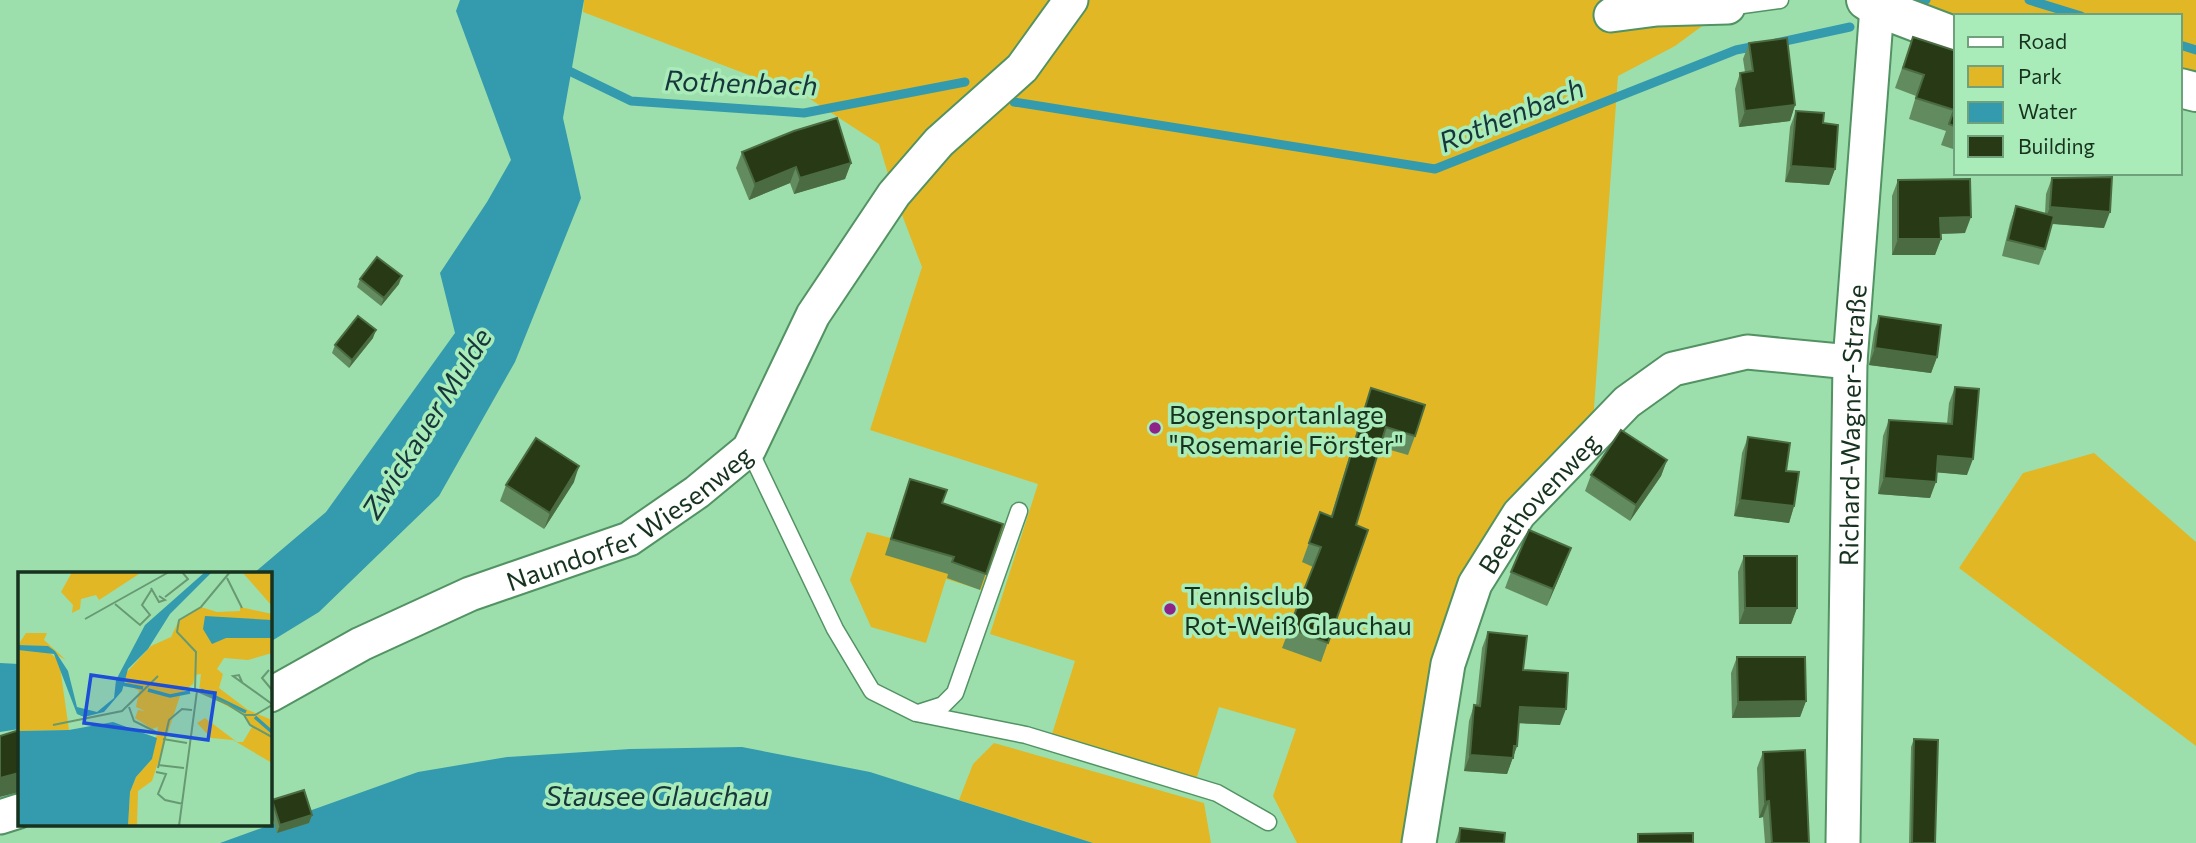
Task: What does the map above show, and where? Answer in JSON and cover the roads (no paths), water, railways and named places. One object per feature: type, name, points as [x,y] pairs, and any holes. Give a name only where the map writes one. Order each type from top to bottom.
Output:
[{"type":"street","name":"Naundorfer Wiesenweg","points":[[271,694],[361,643],[470,594],[629,539],[697,492],[749,449],[813,315],[894,194],[939,142],[1022,68],[1071,0]]},
{"type":"street","points":[[1611,15],[1730,4]]},
{"type":"street","points":[[1871,4],[1954,36]]},
{"type":"street","name":"Richard-Wagner-Straße","points":[[1843,843],[1850,362],[1871,4]]},
{"type":"street","name":"Beethovenweg","points":[[1419,843],[1448,664],[1475,584],[1519,514],[1627,402],[1673,369],[1748,352],[1850,362]]},
{"type":"street","points":[[0,817],[18,811]]},
{"type":"lane","points":[[1730,4],[1780,0]]},
{"type":"lane","points":[[749,449],[835,629],[872,691],[916,713],[1026,735],[1217,793],[1268,821]]},
{"type":"lane","points":[[916,713],[943,705],[955,693],[1019,511]]},
{"type":"water","name":"Zwickauer Mulde","points":[[460,0],[584,0],[563,118],[581,198],[515,362],[439,496],[319,612],[271,641],[271,572],[255,572],[326,512],[455,333],[440,273],[511,160],[456,11]]},
{"type":"water","points":[[0,663],[18,664],[18,729],[0,732]]},
{"type":"water","name":"Stausee Glauchau","points":[[742,747],[870,772],[1093,843],[220,843],[418,772],[507,757],[630,749]]},
{"type":"waterway","name":"Rothenbach","points":[[1910,6],[1926,0]]},
{"type":"waterway","name":"Rothenbach","points":[[2029,0],[2074,14]]},
{"type":"waterway","name":"Rothenbach","points":[[1776,43],[1850,27]]},
{"type":"waterway","name":"Rothenbach","points":[[1014,102],[1435,169],[1736,50],[1756,46]]},
{"type":"waterway","name":"Rothenbach","points":[[2182,46],[2196,50]]},
{"type":"waterway","name":"Rothenbach","points":[[561,67],[631,101],[804,113],[965,82]]},
{"type":"place","name":"Bogensportanlage \"Rosemarie Förster\"","points":[[1155,428]]},
{"type":"place","name":"Tennisclub Rot-Weiß Glauchau","points":[[1170,609]]}]
